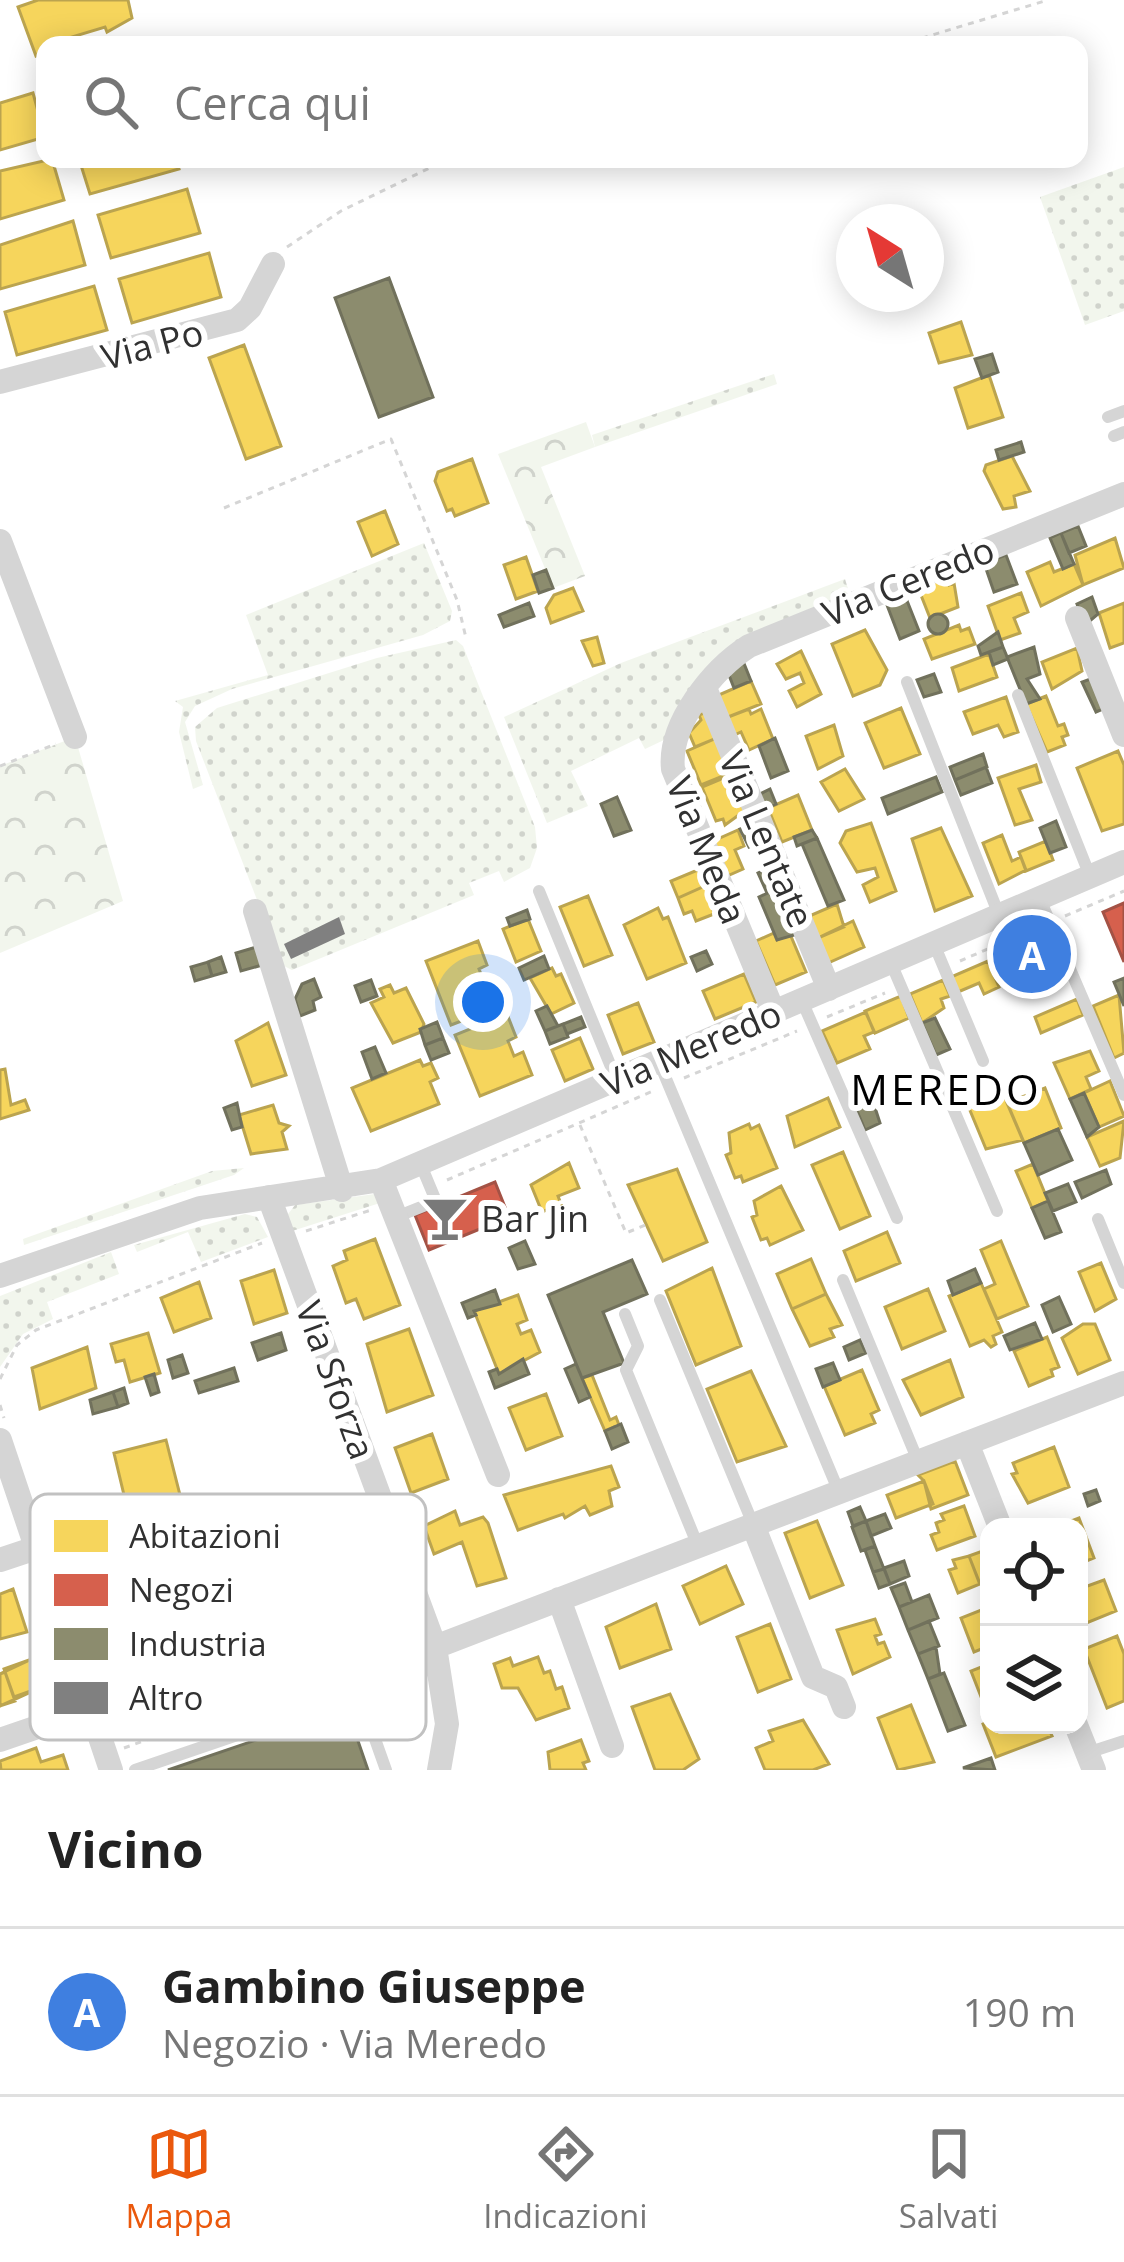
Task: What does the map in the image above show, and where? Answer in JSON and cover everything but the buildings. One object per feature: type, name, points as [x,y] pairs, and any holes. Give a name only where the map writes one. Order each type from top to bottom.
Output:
[{"type":"street","name":"Via Po","points":[[0,382],[237,320],[250,308],[273,264]]},
{"type":"street","name":"Via Ceredo","points":[[705,688],[749,646],[1124,494]]},
{"type":"street","points":[[0,541],[75,736]]},
{"type":"street","points":[[1077,618],[1124,735]]},
{"type":"street","name":"Via Lentate","points":[[705,688],[829,989]]},
{"type":"street","name":"Via Meda","points":[[705,688],[672,746],[673,770],[774,1013]]},
{"type":"street","name":"Via Meredo","points":[[0,1276],[200,1208],[342,1190],[381,1180],[1124,862]]},
{"type":"street","points":[[255,911],[342,1190]]},
{"type":"street","points":[[381,1180],[498,1475]]},
{"type":"street","name":"Via Sforza","points":[[269,1197],[378,1494]]},
{"type":"street","points":[[436,1650],[1124,1383]]},
{"type":"street","points":[[0,1441],[30,1530]]},
{"type":"street","points":[[967,1443],[996,1518]]},
{"type":"street","points":[[753,1525],[813,1676],[836,1687],[844,1707]]},
{"type":"street","points":[[0,1560],[30,1550]]},
{"type":"street","points":[[559,1599],[612,1746]]},
{"type":"street","name":"Via Sforza","points":[[426,1623],[436,1650],[447,1724],[439,1770]]},
{"type":"street","points":[[0,1740],[30,1729]]},
{"type":"lane","points":[[1108,417],[1124,411]]},
{"type":"lane","points":[[907,682],[1000,916]]},
{"type":"lane","points":[[1018,695],[1090,877]]},
{"type":"lane","points":[[539,891],[616,1080]]},
{"type":"lane","points":[[1040,899],[1124,1095]]},
{"type":"lane","points":[[934,944],[983,1061]]},
{"type":"lane","points":[[891,963],[997,1211]]},
{"type":"lane","points":[[802,1001],[897,1218]]},
{"type":"lane","points":[[658,1062],[838,1492]]},
{"type":"lane","points":[[395,1217],[436,1201],[421,1165]]},
{"type":"lane","points":[[1098,1220],[1124,1283]]},
{"type":"lane","points":[[843,1280],[918,1462]]},
{"type":"lane","points":[[660,1300],[753,1525]]},
{"type":"lane","points":[[625,1314],[638,1346],[626,1370],[698,1546]]},
{"type":"lane","points":[[426,1656],[436,1650]]},
{"type":"lane","points":[[135,1770],[223,1740]]},
{"type":"lane","points":[[375,1740],[386,1770]]},
{"type":"lane","points":[[1090,1762],[1124,1741]]},
{"type":"path","points":[[929,36],[1048,0]]},
{"type":"path","points":[[273,264],[325,220],[430,168]]},
{"type":"path","points":[[224,508],[391,439],[457,599],[466,638]]},
{"type":"path","points":[[0,766],[75,736]]},
{"type":"path","points":[[579,1123],[626,1233],[648,1224]]},
{"type":"path","points":[[426,1653],[436,1650]]},
{"type":"path","points":[[108,1762],[172,1740]]},
{"type":"green space","points":[[1124,167],[1124,311],[1085,325],[1040,197]]},
{"type":"green space","points":[[774,374],[777,384],[595,447],[592,435]]},
{"type":"green space","points":[[586,422],[595,447],[541,467],[585,576],[553,588],[498,454]]},
{"type":"green space","points":[[424,543],[452,611],[450,621],[423,635],[232,689],[195,706],[185,722],[203,785],[193,789],[179,732],[183,707],[175,701],[268,675],[246,615]]},
{"type":"green space","points":[[845,579],[849,592],[767,630],[664,740],[645,749],[639,738],[571,771],[588,806],[547,823],[504,717],[621,663]]},
{"type":"green space","points":[[456,640],[463,646],[535,827],[537,848],[530,868],[504,882],[499,871],[469,883],[474,895],[292,970],[282,965],[196,741],[195,727],[217,708],[377,658]]},
{"type":"green space","points":[[75,737],[123,901],[0,953],[0,766]]},
{"type":"green space","points":[[244,1168],[24,1245],[23,1239],[212,1171]]},
{"type":"green space","points":[[375,1194],[380,1203],[289,1232],[285,1218],[295,1205]]},
{"type":"green space","points":[[245,1214],[257,1217],[268,1237],[201,1262],[188,1232],[137,1252],[134,1245]]},
{"type":"green space","points":[[111,1252],[119,1274],[47,1302],[53,1319],[23,1334],[0,1367],[0,1296]]},
{"type":"place","name":"Gambino Giuseppe","points":[[1032,954]]},
{"type":"place","name":"Bar Jin","points":[[445,1218]]},
{"type":"district","name":"MEREDO","points":[[946,1088]]}]
